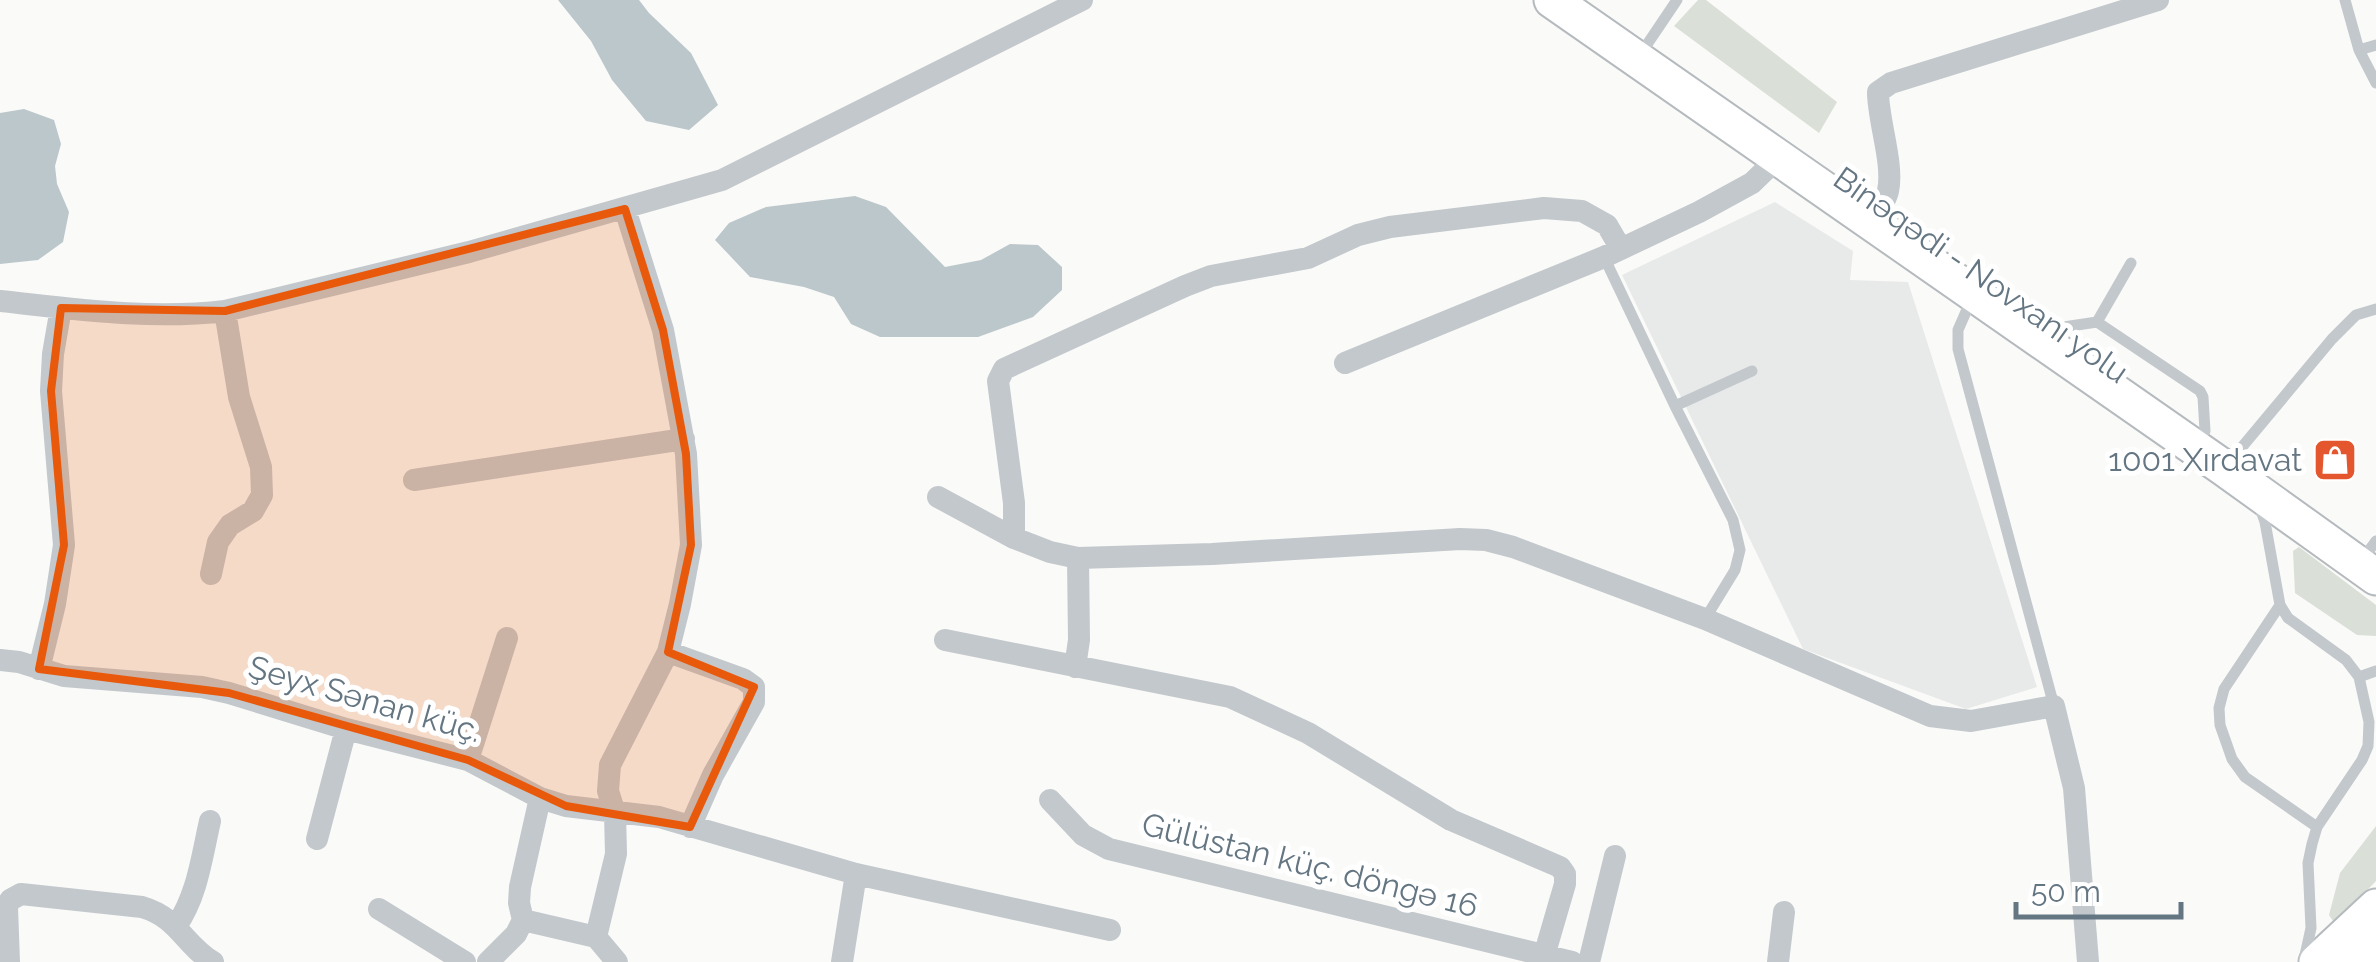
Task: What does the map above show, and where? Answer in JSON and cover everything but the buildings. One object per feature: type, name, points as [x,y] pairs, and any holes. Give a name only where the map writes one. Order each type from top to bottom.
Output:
[{"type":"main road","points":[[1552,0],[2252,488],[2372,555]]},
{"type":"main road","name":"Binəqədi - Novxanı yolu","points":[[1588,0],[2237,453],[2372,555]]},
{"type":"main road","points":[[2316,962],[2376,907]]},
{"type":"main road","points":[[2354,962],[2376,942]]},
{"type":"street","points":[[0,300],[154,316],[225,311],[625,209],[722,180],[1082,0]]},
{"type":"street","points":[[1882,206],[1889,172],[1878,92],[1890,83],[2158,0]]},
{"type":"street","points":[[1345,363],[1612,253],[1726,199],[1752,183],[1778,158]]},
{"type":"street","points":[[1014,538],[1014,503],[998,382],[1004,369],[1212,276],[1308,258],[1358,235],[1390,227],[1544,208],[1582,211],[1607,225],[1612,253]]},
{"type":"street","points":[[596,937],[616,854],[616,813],[608,790],[610,765],[668,652],[691,546],[684,439],[663,330],[625,209]]},
{"type":"street","points":[[39,668],[64,546],[51,391],[52,354],[61,308]]},
{"type":"street","points":[[210,574],[218,542],[230,525],[252,511],[262,495],[261,466],[239,397],[225,311]]},
{"type":"street","points":[[414,480],[684,439]]},
{"type":"street","points":[[938,497],[1014,538],[1078,558],[1486,540],[1705,619],[1930,716],[1971,721],[2054,706],[2074,788],[2088,962]]},
{"type":"street","points":[[1076,668],[1078,558]]},
{"type":"street","points":[[468,760],[507,638]]},
{"type":"street","points":[[945,640],[1230,696],[1308,732],[1450,820],[1560,868],[1566,874],[1565,884],[1544,956]]},
{"type":"street","points":[[668,652],[754,687],[754,702],[713,774],[690,827]]},
{"type":"street","name":"Şeyx Sənan küç.","points":[[0,660],[64,676],[230,693],[346,729],[468,760],[540,798],[566,806],[659,816],[856,874],[1110,930]]},
{"type":"street","points":[[317,838],[346,729]]},
{"type":"street","points":[[488,962],[516,934],[522,920],[520,887],[540,798]]},
{"type":"street","name":"Gülüstan küç. döngə 16","points":[[1050,800],[1083,835],[1109,849],[1572,962]]},
{"type":"street","points":[[176,926],[190,900],[210,821]]},
{"type":"street","points":[[1590,962],[1615,856]]},
{"type":"street","points":[[842,962],[856,874]]},
{"type":"street","points":[[9,962],[7,907],[10,900],[22,894],[159,912],[205,960]]},
{"type":"street","points":[[379,910],[466,962]]},
{"type":"street","points":[[1778,962],[1784,912]]},
{"type":"street","points":[[522,920],[596,937],[618,962]]},
{"type":"lane","points":[[1648,43],[1677,0]]},
{"type":"lane","points":[[2345,0],[2359,50],[2376,83]]},
{"type":"lane","points":[[2359,50],[2376,45]]},
{"type":"lane","points":[[1612,253],[1674,406],[1733,520],[1740,550],[1735,570],[1705,619]]},
{"type":"lane","points":[[2097,322],[2130,264]]},
{"type":"lane","points":[[1974,294],[1958,330],[1958,350],[2054,706]]},
{"type":"lane","points":[[2237,453],[2356,315],[2376,309]]},
{"type":"lane","points":[[2056,328],[2097,322],[2200,391],[2204,431]]},
{"type":"lane","points":[[1674,406],[1752,371]]},
{"type":"lane","points":[[2252,488],[2266,522],[2280,605],[2288,618],[2346,660],[2359,677],[2372,748],[2317,827],[2308,863],[2311,928],[2303,962]]},
{"type":"lane","points":[[2280,605],[2224,688],[2220,724],[2232,759],[2245,777],[2317,827]]},
{"type":"lane","points":[[2359,677],[2376,670]]},
{"type":"highlighted area","points":[[625,209],[663,330],[686,454],[691,545],[668,652],[754,687],[690,827],[566,806],[468,760],[229,693],[39,669],[64,545],[51,391],[61,308],[225,311]]},
{"type":"shaded area","points":[[558,0],[639,0],[691,53],[718,105],[689,130],[646,121],[612,80],[591,41]]},
{"type":"shaded area","points":[[1698,0],[1706,0],[1837,102],[1819,133],[1674,26]]},
{"type":"shaded area","points":[[24,109],[54,120],[61,144],[55,166],[57,184],[69,212],[63,242],[38,260],[0,264],[0,113]]},
{"type":"shaded area","points":[[855,196],[886,207],[945,267],[981,260],[1010,244],[1038,245],[1062,267],[1062,290],[1033,317],[978,337],[880,337],[851,324],[834,297],[750,277],[715,240],[729,223],[766,207]]},
{"type":"shaded area","points":[[1775,202],[1853,251],[1850,280],[1908,282],[2037,687],[1966,709],[1803,649],[1622,275]]},
{"type":"shaded area","points":[[2299,547],[2376,605],[2376,636],[2357,635],[2295,593],[2293,551]]},
{"type":"shaded area","points":[[2376,826],[2376,881],[2335,924],[2329,915],[2340,873]]},
{"type":"place","name":"1001 Xırdavat","points":[[2335,460]]}]
